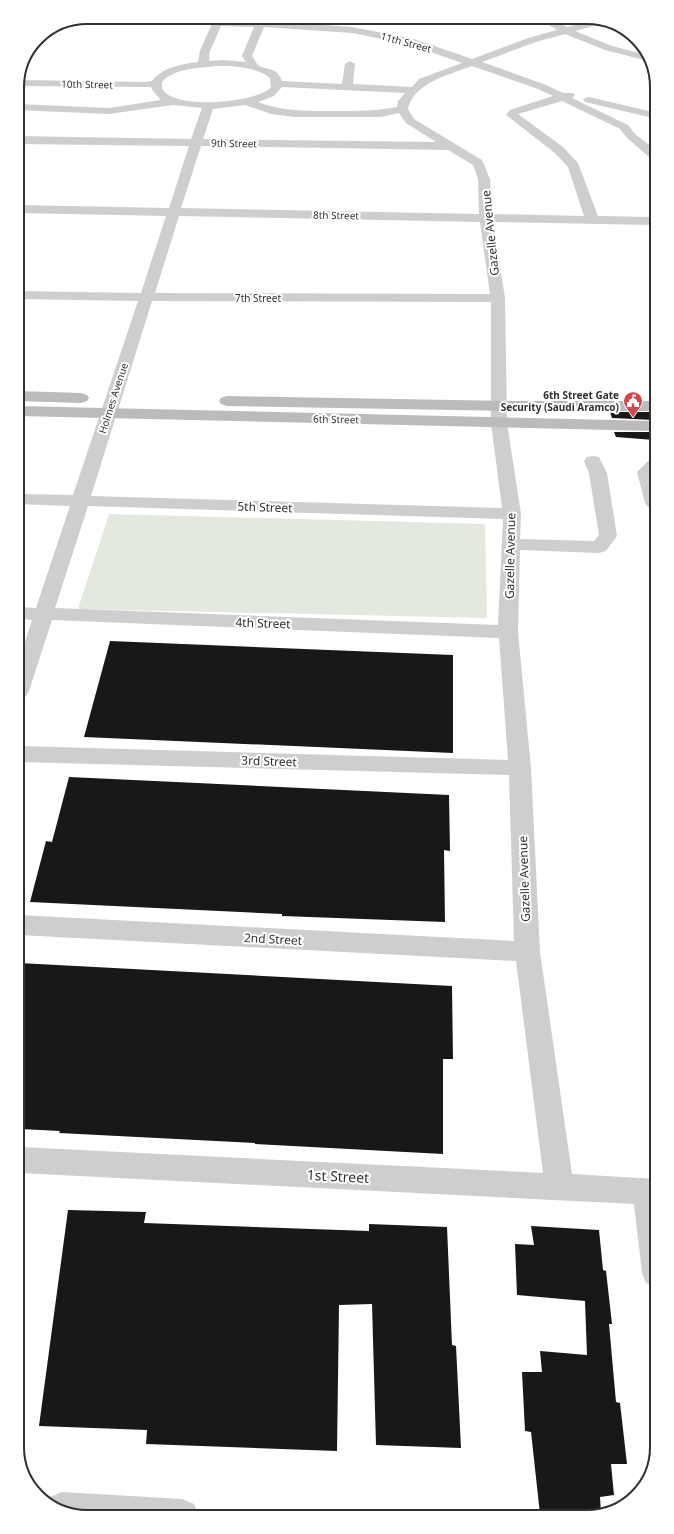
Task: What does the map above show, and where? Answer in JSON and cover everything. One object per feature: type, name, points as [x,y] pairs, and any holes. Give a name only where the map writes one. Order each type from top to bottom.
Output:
[{"type":"main road","name":"6th Street","points":[[24,397],[111,406]]},
{"type":"main road","name":"6th Street","points":[[24,411],[111,406],[499,414],[650,426]]},
{"type":"main road","name":"6th Street","points":[[499,414],[650,406]]},
{"type":"street","points":[[203,64],[205,51],[217,24]]},
{"type":"street","points":[[254,67],[248,56],[260,24]]},
{"type":"street","name":"11th Street","points":[[284,24],[352,30],[410,41],[566,96],[624,127],[631,136],[650,150]]},
{"type":"street","points":[[248,102],[271,111],[295,114],[381,114],[402,110],[404,101],[423,81],[532,40],[551,24]]},
{"type":"street","points":[[557,24],[598,44],[643,57]]},
{"type":"street","points":[[574,24],[595,26]]},
{"type":"street","points":[[24,107],[109,110],[175,101],[208,106],[248,102],[268,94],[276,88],[277,81],[273,75],[254,67],[233,63],[203,64],[173,70],[162,76],[157,83],[157,89],[159,92],[175,101]]},
{"type":"street","points":[[347,87],[350,64]]},
{"type":"street","name":"10th Street","points":[[24,83],[144,85],[157,83]]},
{"type":"street","points":[[277,84],[413,90]]},
{"type":"street","points":[[566,96],[514,112],[512,115],[559,150],[574,166],[592,219]]},
{"type":"street","name":"11th Street","points":[[566,96],[650,115]]},
{"type":"street","name":"Holmes Avenue","points":[[24,676],[208,106]]},
{"type":"street","name":"Gazelle Avenue","points":[[402,110],[410,121],[478,163],[484,179],[486,217],[498,298],[499,414],[512,514],[508,632],[520,768],[527,952],[559,1188]]},
{"type":"street","name":"11th Street","points":[[624,127],[629,120],[650,115]]},
{"type":"street","name":"9th Street","points":[[24,140],[451,146]]},
{"type":"street","name":"8th Street","points":[[24,210],[650,220]]},
{"type":"street","name":"7th Street","points":[[24,295],[498,298]]},
{"type":"street","points":[[511,544],[599,547],[608,536],[598,473],[593,461]]},
{"type":"street","points":[[650,468],[646,472],[650,488]]},
{"type":"street","name":"5th Street","points":[[24,499],[512,514]]},
{"type":"street","name":"4th Street","points":[[24,613],[508,632]]},
{"type":"street","name":"3rd Street","points":[[24,754],[520,768]]},
{"type":"street","name":"2nd Street","points":[[24,925],[527,952]]},
{"type":"street","name":"1st Street","points":[[24,1160],[650,1192]]},
{"type":"shaded area","points":[[109,514],[485,524],[487,618],[78,609]]},
{"type":"building","points":[[610,412],[650,412],[650,420],[612,418]]},
{"type":"building","points":[[614,432],[650,432],[650,440],[616,437]]},
{"type":"building","points":[[110,641],[453,655],[453,753],[84,737]]},
{"type":"building","points":[[69,777],[449,795],[450,851],[444,850],[445,922],[282,916],[282,914],[30,902],[46,841],[52,842]]},
{"type":"building","points":[[24,963],[452,986],[453,1059],[443,1059],[443,1154],[59,1133],[60,1131],[24,1129]]},
{"type":"building","points":[[68,1210],[146,1212],[144,1223],[369,1231],[369,1224],[447,1227],[452,1345],[456,1346],[461,1448],[376,1445],[372,1304],[339,1305],[337,1451],[146,1444],[147,1430],[39,1426]]},
{"type":"building","points":[[531,1226],[599,1230],[603,1270],[606,1271],[612,1324],[609,1324],[616,1402],[620,1403],[627,1464],[611,1464],[614,1495],[600,1497],[601,1508],[587,1510],[540,1510],[531,1432],[525,1431],[522,1372],[542,1372],[540,1351],[587,1355],[585,1301],[517,1295],[515,1244],[534,1245]]},
{"type":"place","name":"6th Street Gate Security (Saudi Aramco)","points":[[633,418]]}]
